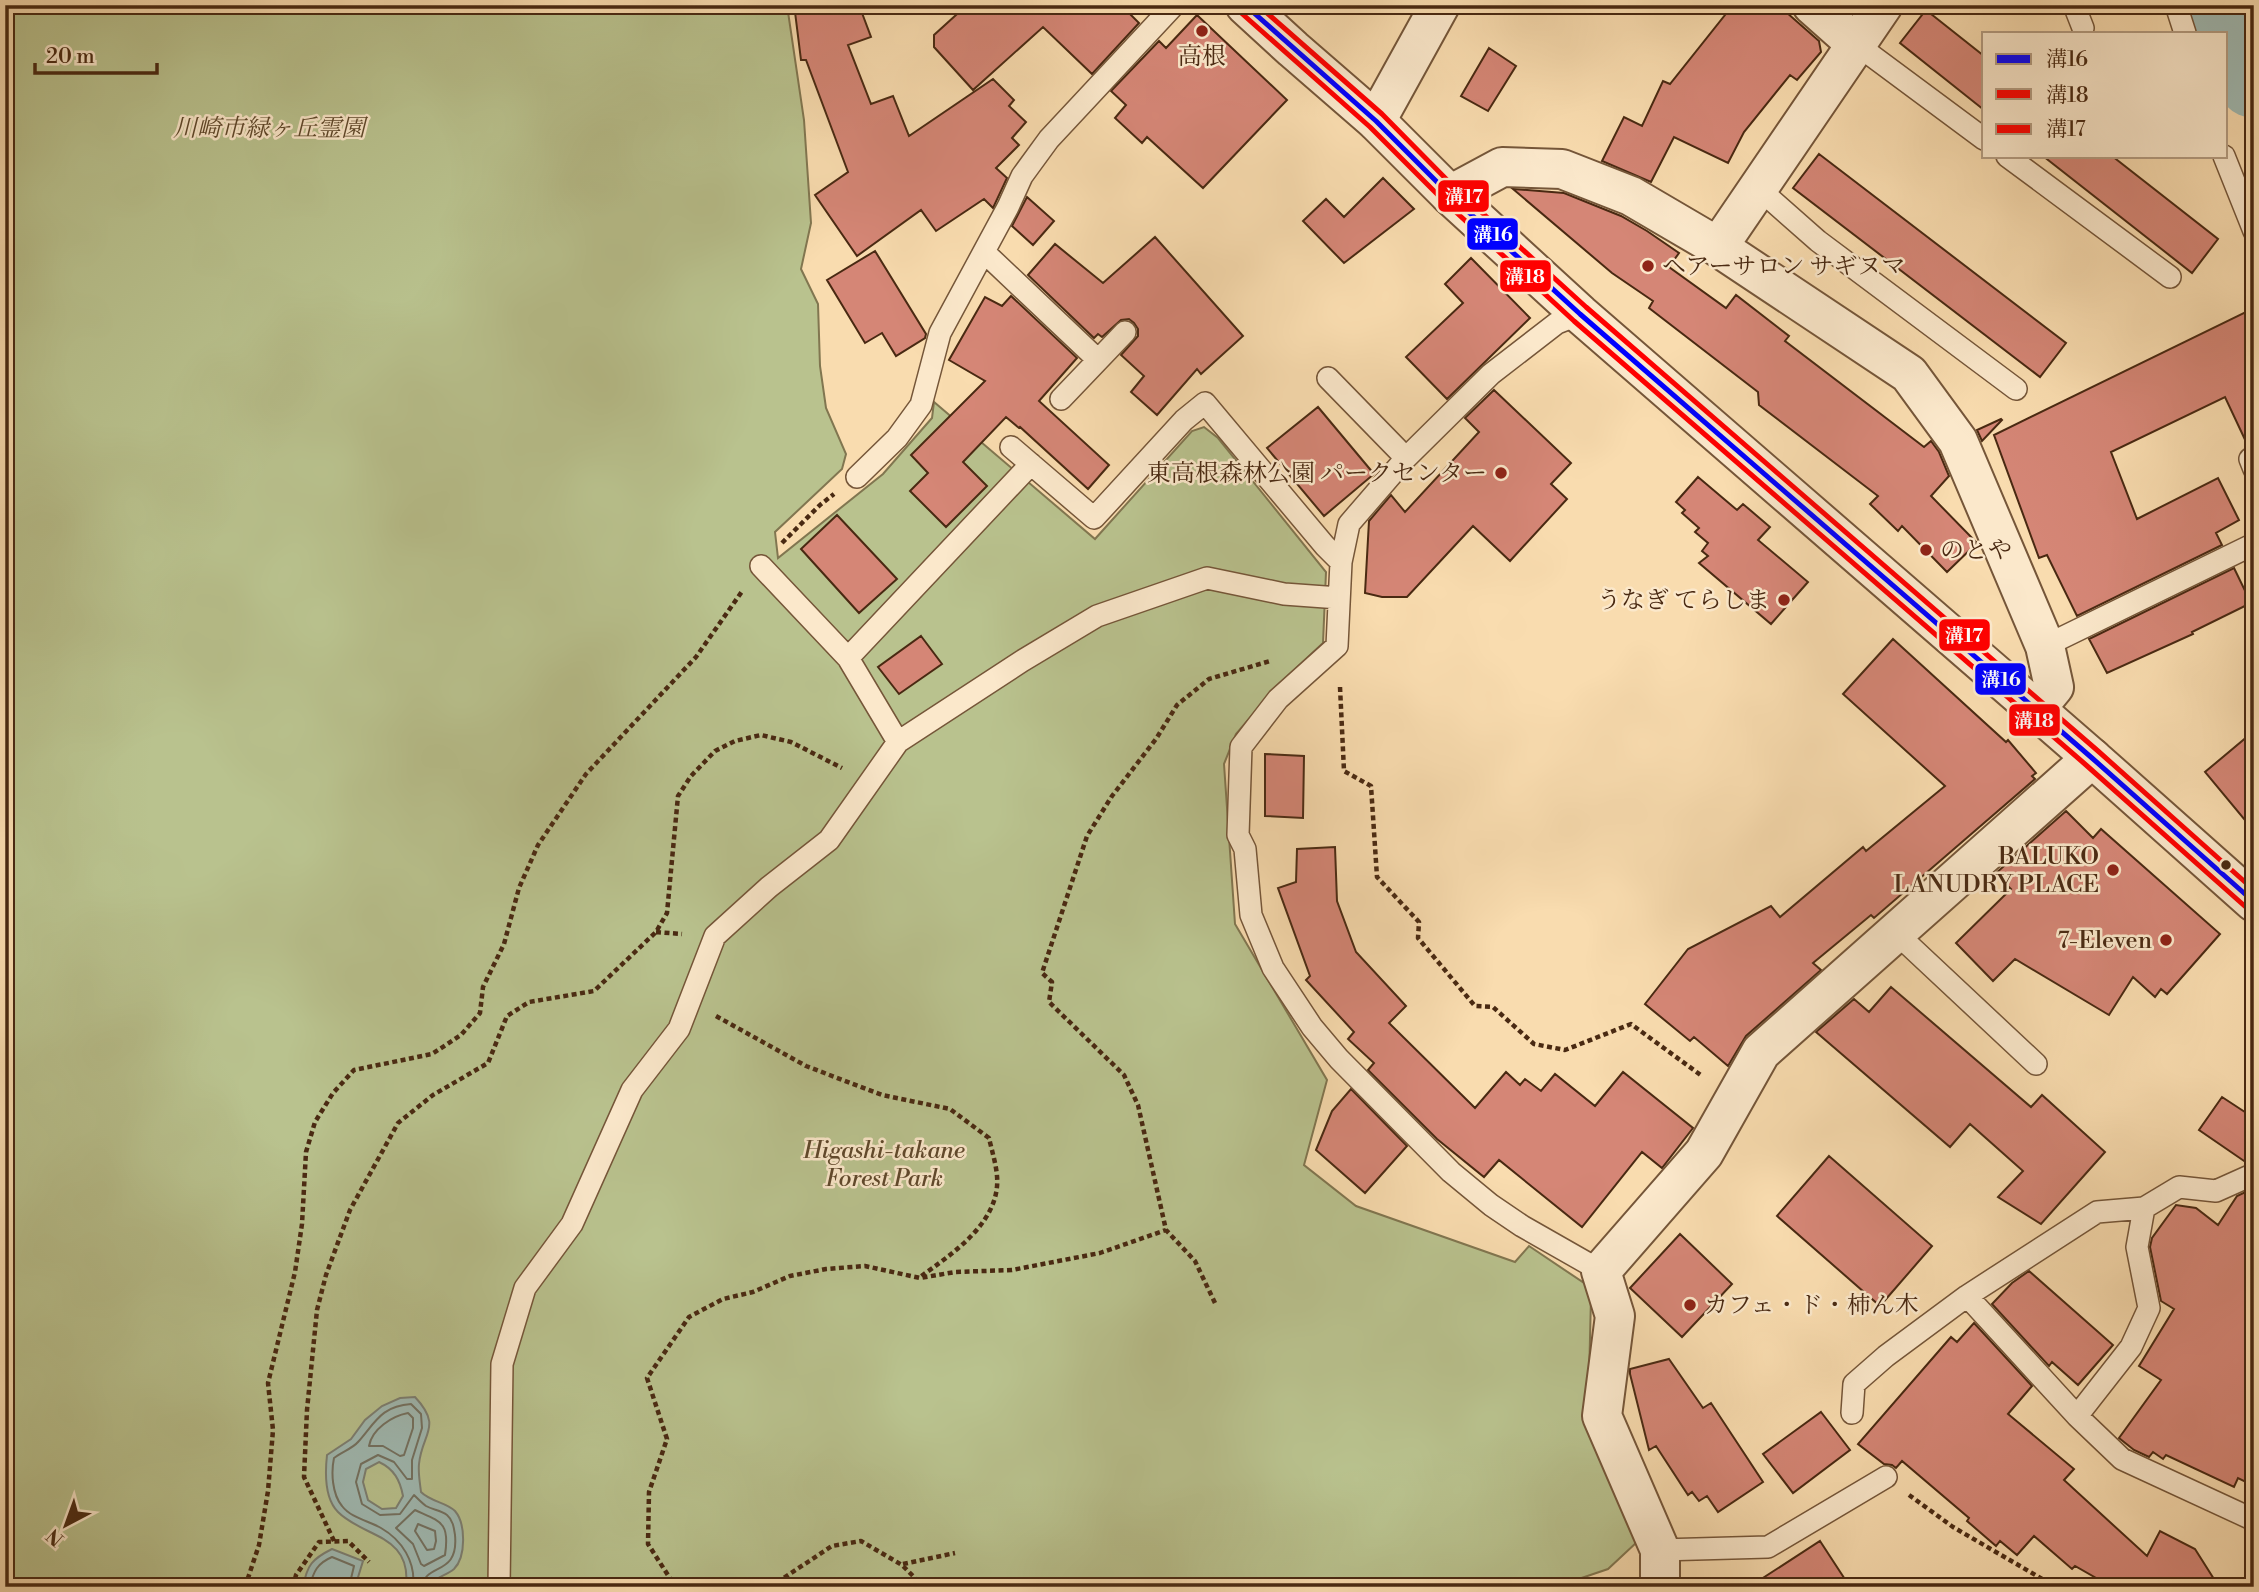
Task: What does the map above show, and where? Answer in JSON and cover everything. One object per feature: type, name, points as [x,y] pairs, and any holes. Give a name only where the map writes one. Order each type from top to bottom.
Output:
[{"type":"street","points":[[1245,5],[1376,121],[1450,195],[1580,314],[2254,902]]},
{"type":"street","points":[[1376,121],[1440,5]]},
{"type":"street","points":[[1812,5],[1856,44]]},
{"type":"street","points":[[1718,247],[1883,5]]},
{"type":"street","points":[[1450,195],[1502,167],[1563,169],[1630,195],[1718,247],[1909,374],[1958,442],[2045,646],[2054,687],[2035,710]]},
{"type":"street","points":[[1660,1568],[1602,1416],[1615,1316],[1601,1271],[1704,1153],[1761,1052],[2092,758]]},
{"type":"lane","points":[[857,477],[897,438],[921,405],[940,333],[1022,176],[1049,139],[1174,5]]},
{"type":"lane","points":[[2074,5],[2083,28]]},
{"type":"lane","points":[[2176,5],[2185,32]]},
{"type":"lane","points":[[1856,44],[1982,138]]},
{"type":"lane","points":[[2010,158],[2170,277]]},
{"type":"lane","points":[[2225,158],[2254,231]]},
{"type":"lane","points":[[1758,188],[1818,241],[2016,389]]},
{"type":"lane","points":[[984,252],[1097,359]]},
{"type":"lane","points":[[1580,314],[1557,323],[1491,374],[1406,458],[1349,524],[1341,562],[1338,646],[1278,699],[1241,747],[1238,835],[1245,849],[1251,915],[1273,968],[1312,1027],[1339,1059],[1451,1172],[1522,1226],[1601,1271]]},
{"type":"lane","points":[[1061,399],[1125,332]]},
{"type":"lane","points":[[1328,378],[1406,458]]},
{"type":"lane","points":[[1011,447],[1094,518],[1184,420],[1205,403],[1341,562]]},
{"type":"lane","points":[[848,658],[1031,464]]},
{"type":"lane","points":[[2045,646],[2254,544]]},
{"type":"lane","points":[[761,566],[848,658],[898,742]]},
{"type":"lane","points":[[499,1587],[502,1364],[525,1288],[572,1224],[632,1090],[679,1029],[715,936],[769,887],[829,840],[898,742],[1097,616],[1207,578],[1284,594],[1339,598]]},
{"type":"lane","points":[[1895,932],[2036,1064]]},
{"type":"lane","points":[[1852,1413],[1854,1384],[1886,1356],[1967,1296],[2097,1212],[2144,1208],[2179,1187],[2216,1191],[2254,1174]]},
{"type":"lane","points":[[2077,1416],[2131,1348],[2149,1308],[2137,1247],[2144,1208]]},
{"type":"lane","points":[[1967,1296],[2077,1416],[2122,1460],[2254,1520]]},
{"type":"lane","points":[[1660,1568],[1768,1547],[1886,1477]]},
{"type":"path","points":[[245,1587],[259,1545],[268,1491],[273,1430],[268,1383],[277,1337],[295,1272],[302,1224],[306,1152],[315,1122],[333,1093],[355,1070],[432,1054],[461,1035],[480,1013],[484,987],[504,944],[519,887],[538,845],[586,774],[696,657],[761,566],[796,527],[857,477]]},
{"type":"path","points":[[1338,646],[1344,771],[1371,786],[1377,877],[1419,922],[1418,938],[1475,1006],[1493,1007],[1534,1044],[1565,1050],[1631,1024],[1734,1099]]},
{"type":"path","points":[[1215,1303],[1195,1261],[1166,1230],[1138,1105],[1124,1075],[1049,1002],[1052,982],[1042,972],[1087,836],[1177,705],[1209,678],[1274,659]]},
{"type":"path","points":[[334,1541],[304,1477],[307,1410],[317,1310],[326,1275],[350,1210],[398,1123],[433,1095],[488,1063],[507,1016],[529,1002],[594,991],[656,932],[667,913],[678,796],[691,776],[715,751],[734,741],[761,735],[791,742],[835,763],[866,786]]},
{"type":"path","points":[[689,1002],[806,1066],[882,1095],[950,1109],[989,1138],[997,1179],[991,1208],[968,1242],[920,1278]]},
{"type":"path","points":[[679,1587],[673,1583],[648,1544],[649,1492],[667,1439],[647,1378],[689,1317],[723,1299],[753,1292],[790,1276],[826,1269],[865,1266],[920,1278],[955,1272],[1012,1270],[1100,1253],[1166,1230]]},
{"type":"path","points":[[1886,1477],[1953,1527],[2056,1587]]},
{"type":"path","points":[[293,1587],[296,1575],[319,1542],[348,1541],[369,1562]]},
{"type":"path","points":[[770,1587],[832,1546],[861,1542],[902,1564],[923,1587]]},
{"type":"path","points":[[902,1564],[955,1553]]},
{"type":"green space","points":[[5,5],[787,5],[804,120],[811,223],[801,269],[818,304],[820,366],[826,408],[846,454],[842,469],[775,532],[778,558],[883,474],[932,418],[934,402],[1095,539],[1192,431],[1204,427],[1218,438],[1326,572],[1323,643],[1276,687],[1236,734],[1224,764],[1235,924],[1327,1080],[1304,1165],[1356,1206],[1515,1262],[1529,1246],[1587,1285],[1591,1297],[1588,1420],[1637,1542],[1608,1569],[1555,1587],[5,1587]]},
{"type":"water","points":[[415,1397],[428,1416],[429,1430],[419,1464],[421,1492],[455,1511],[463,1532],[458,1564],[427,1587],[406,1587],[406,1570],[402,1557],[384,1539],[349,1521],[338,1512],[327,1485],[327,1455],[351,1439],[365,1420],[382,1406],[400,1398]],"holes":[[[379,1462],[396,1476],[402,1490],[403,1496],[396,1508],[382,1509],[368,1500],[363,1482],[366,1469]]]},
{"type":"water","points":[[332,1549],[363,1561],[355,1587],[303,1587],[306,1573],[312,1564]]},
{"type":"building","points":[[859,5],[871,37],[848,45],[871,104],[893,96],[909,136],[993,79],[1014,100],[1009,106],[1026,122],[1012,138],[1019,145],[996,168],[1007,178],[993,208],[984,199],[936,231],[921,210],[857,256],[815,195],[848,172],[806,60],[801,60],[795,12]]},
{"type":"building","points":[[967,5],[1121,5],[1139,23],[1092,74],[1043,27],[973,90],[934,47],[934,35]]},
{"type":"building","points":[[1733,5],[1778,5],[1819,41],[1821,52],[1797,80],[1790,75],[1744,132],[1728,163],[1674,137],[1651,182],[1602,161],[1624,117],[1642,126],[1663,81],[1670,84]]},
{"type":"building","points":[[1926,10],[1982,54],[1982,108],[1900,43]]},
{"type":"building","points":[[1197,15],[1287,100],[1203,188],[1147,137],[1142,143],[1115,118],[1126,105],[1111,91],[1159,41],[1166,48]]},
{"type":"building","points":[[1489,48],[1516,66],[1488,111],[1461,96]]},
{"type":"building","points":[[1819,154],[2066,343],[2040,377],[1793,188]]},
{"type":"building","points":[[2046,158],[2115,158],[2218,239],[2192,273]]},
{"type":"building","points":[[1383,178],[1414,209],[1344,263],[1303,221],[1326,199],[1344,217]]},
{"type":"building","points":[[1513,189],[1564,193],[1621,216],[1647,231],[1679,253],[1669,267],[1726,308],[1736,295],[1789,336],[1785,341],[1924,447],[1931,441],[1949,476],[1931,496],[1977,543],[1947,572],[1902,526],[1898,531],[1870,504],[1878,496],[1759,405],[1758,392],[1649,308],[1653,301],[1612,273]]},
{"type":"building","points":[[1027,197],[1054,221],[1033,245],[1012,226]]},
{"type":"building","points":[[1155,237],[1243,336],[1201,374],[1197,369],[1157,415],[1131,392],[1144,376],[1121,355],[1138,336],[1134,323],[1129,319],[1121,320],[1102,337],[1098,334],[1094,338],[1028,275],[1055,244],[1103,283]]},
{"type":"building","points":[[875,251],[926,334],[925,338],[896,356],[882,333],[865,343],[827,280]]},
{"type":"building","points":[[1471,258],[1530,318],[1447,399],[1406,357],[1463,303],[1445,284]]},
{"type":"building","points":[[1011,296],[1077,358],[1039,401],[1109,465],[1088,489],[1006,417],[963,462],[987,486],[946,527],[910,491],[928,473],[911,455],[985,381],[949,360],[985,297],[1002,306]]},
{"type":"building","points":[[2254,308],[2254,447],[2248,446],[2225,397],[2111,452],[2137,519],[2218,478],[2239,520],[2216,533],[2222,545],[2077,616],[2047,555],[2039,558],[1994,435]]},
{"type":"building","points":[[1494,390],[1571,463],[1551,484],[1567,499],[1510,561],[1473,526],[1407,597],[1382,597],[1365,593],[1369,521],[1391,495],[1405,512],[1479,432],[1465,418]]},
{"type":"building","points":[[1318,407],[1374,474],[1324,516],[1267,448]]},
{"type":"building","points":[[2002,420],[1982,441],[1977,430]]},
{"type":"building","points":[[1698,477],[1737,510],[1743,504],[1770,527],[1758,540],[1808,582],[1771,624],[1699,563],[1708,556],[1702,551],[1708,543],[1695,532],[1699,528],[1682,513],[1685,510],[1676,502]]},
{"type":"building","points":[[837,515],[897,579],[859,613],[801,549]]},
{"type":"building","points":[[2234,568],[2251,603],[2192,632],[2193,634],[2107,673],[2089,639]]},
{"type":"building","points":[[921,636],[942,664],[899,694],[878,667]]},
{"type":"building","points":[[1893,639],[2006,742],[2008,740],[2036,773],[2032,776],[2035,779],[1874,918],[1871,915],[1813,963],[1821,970],[1746,1036],[1728,1066],[1694,1037],[1690,1041],[1645,1004],[1688,949],[1771,906],[1780,917],[1863,847],[1866,851],[1945,786],[1843,694]]},
{"type":"building","points":[[2254,731],[2254,831],[2205,772]]},
{"type":"building","points":[[1265,754],[1304,756],[1303,818],[1265,816]]},
{"type":"building","points":[[2066,811],[2093,838],[2101,829],[2220,934],[2167,994],[2161,989],[2155,997],[2133,977],[2109,1015],[2015,959],[1993,981],[1956,943],[2011,889],[1995,874]]},
{"type":"building","points":[[1335,847],[1337,901],[1356,952],[1406,1006],[1389,1023],[1475,1108],[1506,1072],[1520,1085],[1525,1079],[1541,1091],[1555,1074],[1595,1106],[1623,1072],[1693,1128],[1662,1168],[1642,1152],[1582,1227],[1499,1160],[1484,1177],[1437,1139],[1368,1070],[1374,1063],[1348,1039],[1354,1032],[1306,980],[1310,976],[1278,888],[1296,882],[1297,849]]},
{"type":"building","points":[[1891,987],[2031,1107],[2042,1095],[2105,1152],[2041,1224],[1998,1197],[2023,1171],[1970,1124],[1950,1147],[1816,1032],[1854,999],[1869,1012]]},
{"type":"building","points":[[1351,1089],[1407,1146],[1365,1193],[1316,1150],[1332,1111]]},
{"type":"building","points":[[2222,1097],[2254,1118],[2254,1161],[2247,1163],[2199,1130]]},
{"type":"building","points":[[1829,1156],[1932,1246],[1880,1306],[1777,1216]]},
{"type":"building","points":[[2254,1188],[2254,1486],[2238,1478],[2234,1487],[2166,1455],[2163,1459],[2153,1452],[2149,1457],[2134,1450],[2119,1438],[2161,1380],[2139,1366],[2174,1309],[2161,1301],[2150,1247],[2152,1238],[2176,1205],[2196,1208],[2218,1225],[2237,1196]]},
{"type":"building","points":[[1680,1234],[1732,1284],[1682,1337],[1630,1288]]},
{"type":"building","points":[[2029,1271],[2113,1345],[2078,1385],[2052,1362],[2049,1366],[1992,1304],[2012,1283]]},
{"type":"building","points":[[1974,1323],[2032,1386],[2008,1414],[2074,1469],[2064,1480],[2147,1556],[2160,1531],[2195,1549],[2219,1587],[2112,1587],[2075,1566],[2072,1569],[2034,1536],[2017,1555],[2000,1541],[1996,1546],[1967,1521],[1969,1518],[1902,1461],[1896,1468],[1884,1464],[1858,1444],[1951,1337],[1957,1342]]},
{"type":"building","points":[[1669,1359],[1703,1408],[1711,1403],[1763,1482],[1718,1512],[1707,1496],[1699,1501],[1692,1492],[1688,1495],[1656,1446],[1649,1450],[1630,1369]]},
{"type":"building","points":[[1821,1412],[1850,1450],[1793,1493],[1763,1454]]},
{"type":"building","points":[[1820,1541],[1850,1587],[1749,1587]]},
{"type":"waterway","points":[[2225,5],[2254,81]]},
{"type":"transit line","name":"溝16","points":[[1245,5],[1376,121],[1450,195],[1580,314],[2254,902]]},
{"type":"transit line","name":"溝17","points":[[1258,5],[1382,114],[1456,189],[1586,307],[2098,751],[2254,890]]},
{"type":"transit line","name":"溝18","points":[[1239,11],[1370,127],[1444,201],[1574,321],[2248,909]]},
{"type":"place","name":"高根","points":[[1202,31]]},
{"type":"place","name":"ヘアーサロン サギヌマ","points":[[1648,266]]},
{"type":"place","name":"東高根森林公園 パークセンター","points":[[1501,473]]},
{"type":"place","name":"のとや","points":[[1926,550]]},
{"type":"place","name":"うなぎ てらしま","points":[[1784,600]]},
{"type":"place","name":"BALUKO LANUDRY PLACE","points":[[2113,870]]},
{"type":"place","name":"7-Eleven","points":[[2166,940]]},
{"type":"place","name":"カフェ・ド・柿ん木","points":[[1690,1305]]},
{"type":"park label","name":"川崎市緑ヶ丘霊園","points":[[269,128]]},
{"type":"park label","name":"Higashi-takane Forest Park","points":[[884,1164]]}]
